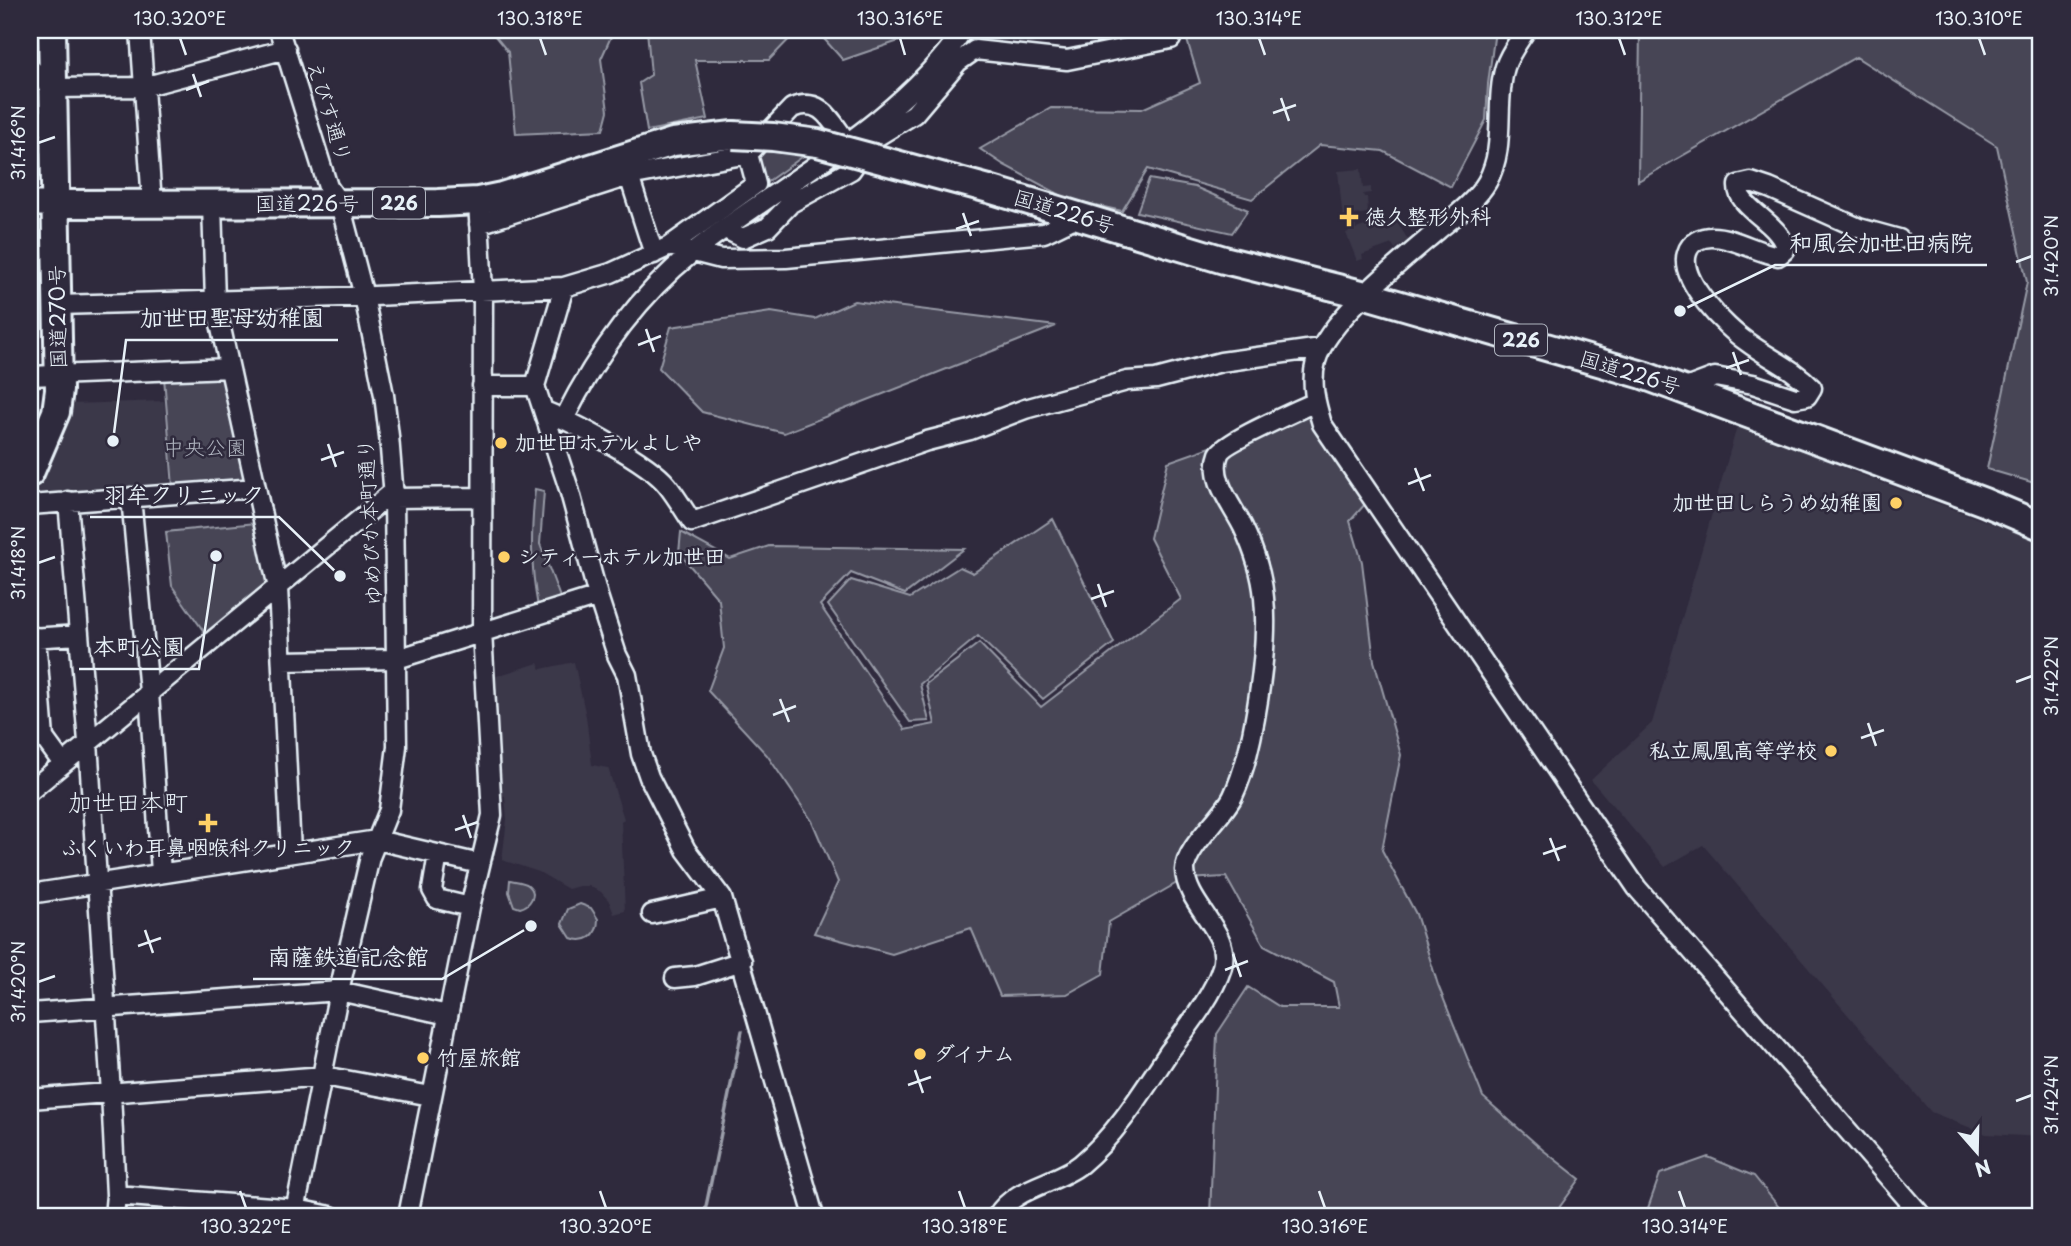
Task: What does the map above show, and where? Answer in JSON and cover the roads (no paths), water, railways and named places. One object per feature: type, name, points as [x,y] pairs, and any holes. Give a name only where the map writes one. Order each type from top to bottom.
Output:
[{"type":"highway","name":"国道270号","points":[[30,474],[56,412],[60,375],[52,30]]},
{"type":"highway","name":"国道226号","points":[[56,204],[340,204],[478,212],[502,196],[673,142],[741,145],[773,137],[818,143],[989,189],[1224,260],[1366,295],[1643,375],[1984,502],[2041,526]]},
{"type":"main road","points":[[30,204],[56,204]]},
{"type":"street","points":[[140,30],[152,204]]},
{"type":"street","name":"えびす通り","points":[[279,30],[328,187],[340,204]]},
{"type":"street","points":[[564,419],[584,379],[629,314],[692,253],[895,105],[918,83],[963,30]]},
{"type":"street","points":[[1526,30],[1506,65],[1500,101],[1497,156],[1487,183],[1455,216],[1346,312],[1321,348],[1313,379],[1315,402],[1322,424],[1637,888],[1922,1216]]},
{"type":"street","points":[[725,229],[743,238],[768,227],[791,204],[851,170],[873,139],[914,114],[958,62],[975,50],[1067,60],[1171,39]]},
{"type":"street","points":[[30,68],[52,88],[143,87],[286,49]]},
{"type":"street","points":[[408,1216],[470,907],[492,815],[482,631],[483,291],[478,212],[629,176],[741,145],[792,107],[801,104],[820,108],[847,142]]},
{"type":"street","points":[[58,305],[564,287],[593,279],[661,251],[755,184],[741,145]]},
{"type":"street","points":[[629,176],[661,251]]},
{"type":"street","points":[[1683,389],[1715,377],[1753,384],[1795,398],[1807,396],[1812,388],[1797,372],[1745,341],[1696,290],[1686,270],[1690,245],[1705,237],[1716,237],[1778,256],[1785,250],[1782,239],[1740,197],[1738,185],[1751,182],[1859,228],[1899,239]]},
{"type":"street","points":[[212,204],[215,301],[278,588],[291,852]]},
{"type":"street","name":"ゆめぴか本町通り","points":[[295,1213],[339,991],[370,857],[388,810],[395,773],[398,722],[394,494],[384,394],[364,296],[340,204]]},
{"type":"street","points":[[661,251],[692,253],[721,259],[786,258],[1044,233],[1077,217]]},
{"type":"street","points":[[564,287],[535,386],[569,489],[598,596],[617,655],[627,676],[641,754],[649,777],[686,850],[722,898],[814,1216]]},
{"type":"street","points":[[544,411],[564,419],[636,461],[666,482],[692,522],[927,441],[970,430],[1025,409],[1127,381],[1156,379],[1234,359],[1321,348]]},
{"type":"street","points":[[30,376],[229,368]]},
{"type":"street","points":[[482,386],[535,386]]},
{"type":"street","points":[[997,1216],[1007,1202],[1071,1172],[1102,1144],[1197,1013],[1220,971],[1223,957],[1221,941],[1194,898],[1185,869],[1191,853],[1228,807],[1243,770],[1259,687],[1264,610],[1259,572],[1244,528],[1219,479],[1216,464],[1220,451],[1233,442],[1315,402]]},
{"type":"street","points":[[30,505],[256,488]]},
{"type":"street","points":[[30,791],[149,691],[394,494],[481,497]]},
{"type":"street","points":[[131,497],[149,691],[161,873]]},
{"type":"street","points":[[68,501],[88,742],[95,884],[111,1093],[116,1195],[114,1216]]},
{"type":"street","points":[[282,661],[397,659],[598,596]]},
{"type":"street","points":[[63,764],[44,738],[33,638],[79,635]]},
{"type":"street","points":[[30,894],[377,840],[480,864]]},
{"type":"street","points":[[438,854],[432,890],[438,899],[470,907]]},
{"type":"street","points":[[652,915],[722,898]]},
{"type":"street","points":[[675,978],[695,976],[742,961]]},
{"type":"street","points":[[30,1013],[339,991],[448,1015]]},
{"type":"street","points":[[30,1099],[324,1076],[432,1096]]},
{"type":"street","points":[[116,1195],[331,1216]]},
{"type":"waterway","points":[[704,1216],[742,1031]]},
{"type":"place","name":"徳久整形外科","points":[[1349,217]]},
{"type":"place","name":"和風会加世田病院","points":[[1680,311]]},
{"type":"place","name":"加世田聖母幼稚園","points":[[113,441]]},
{"type":"place","name":"加世田ホテルよしや","points":[[501,443]]},
{"type":"place","name":"加世田しらうめ幼稚園","points":[[1896,503]]},
{"type":"place","name":"本町公園","points":[[216,556]]},
{"type":"place","name":"シティーホテル加世田","points":[[504,557]]},
{"type":"place","name":"羽牟クリニック","points":[[340,576]]},
{"type":"place","name":"私立鳳凰高等学校","points":[[1831,751]]},
{"type":"place","name":"ふくいわ耳鼻咽喉科クリニック","points":[[208,823]]},
{"type":"place","name":"南薩鉄道記念館","points":[[531,926]]},
{"type":"place","name":"ダイナム","points":[[920,1054]]},
{"type":"place","name":"竹屋旅館","points":[[423,1058]]},
{"type":"district","name":"加世田本町","points":[[128,803]]},
{"type":"park label","name":"中央公園","points":[[205,448]]}]
